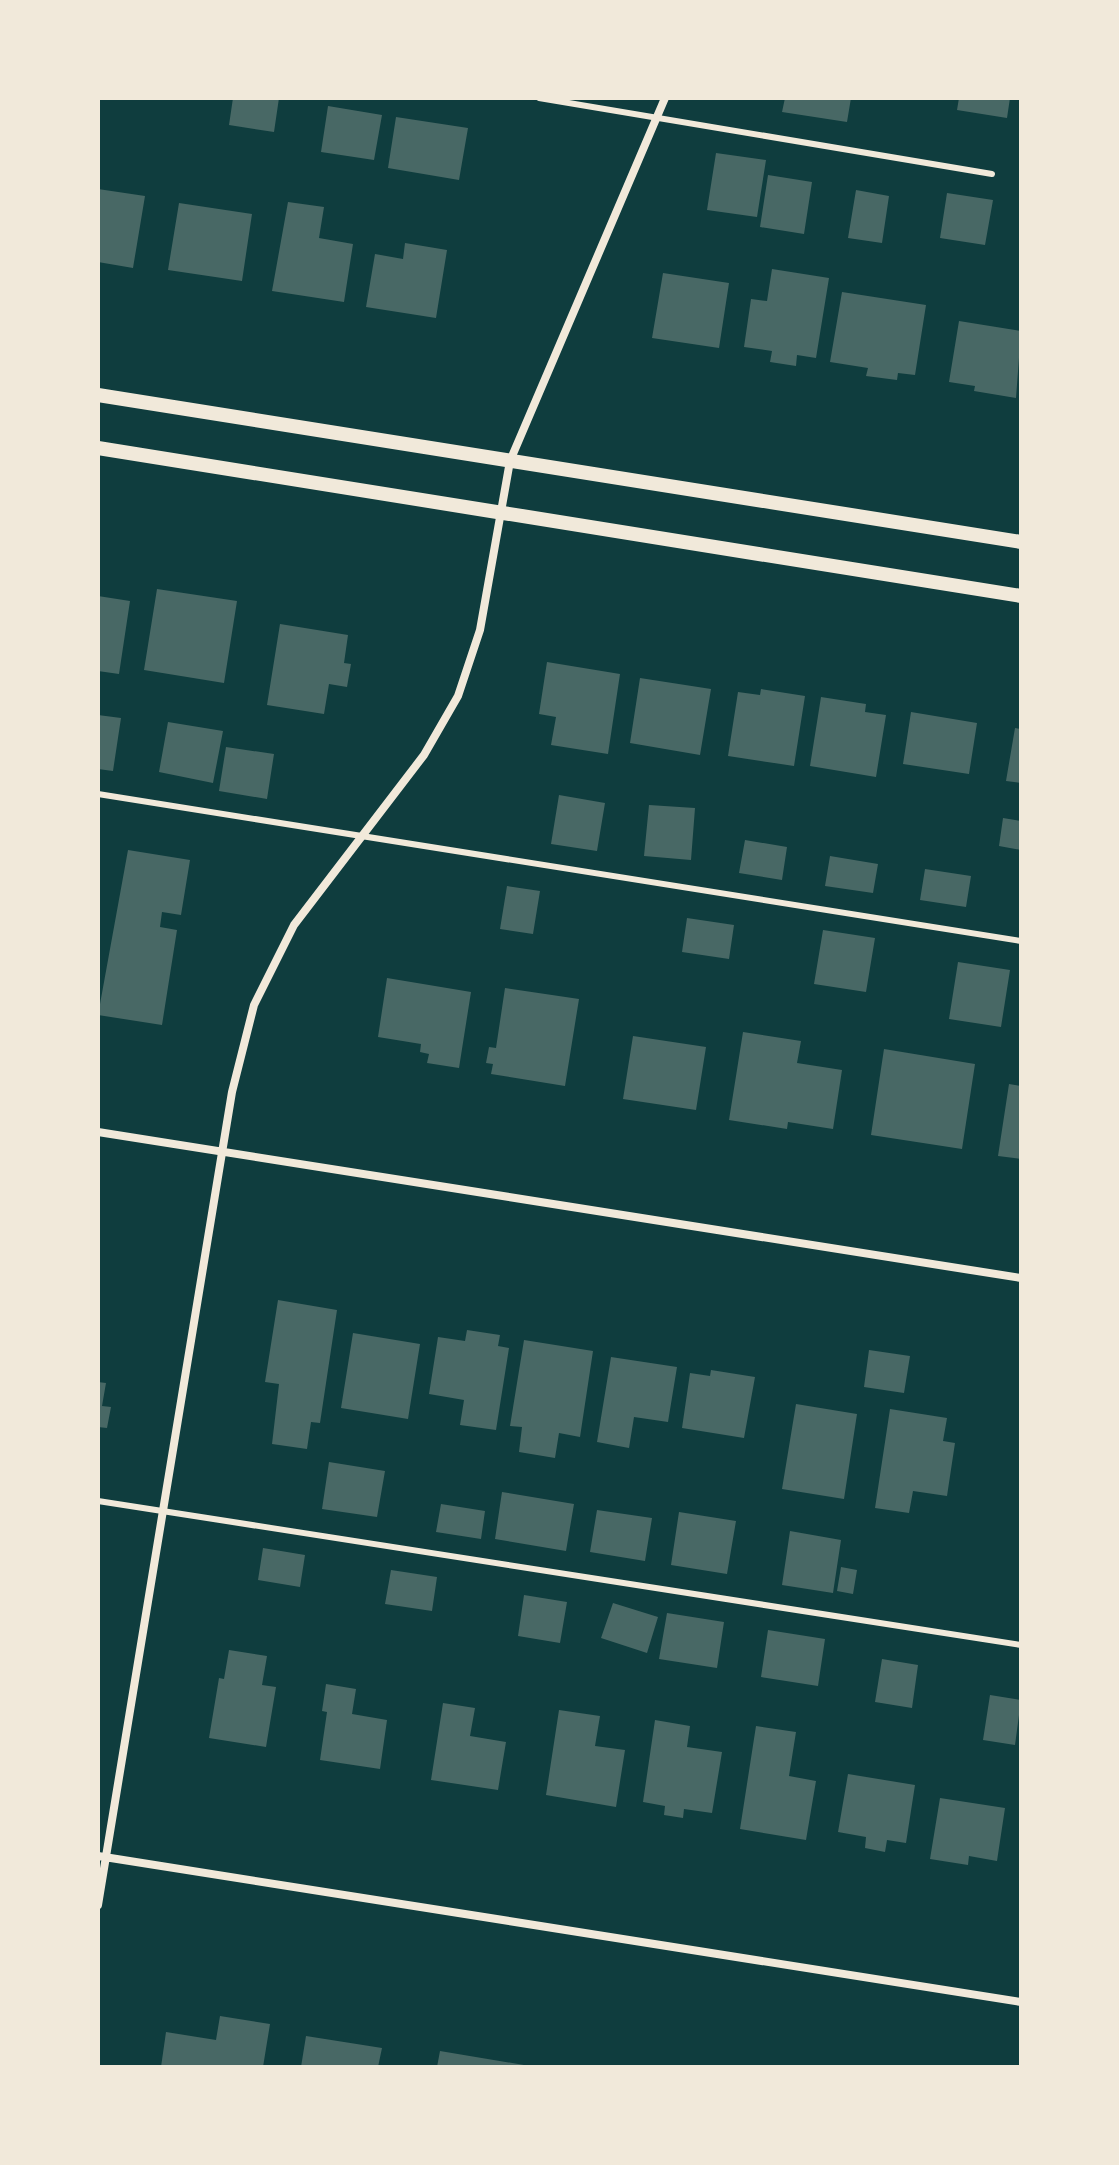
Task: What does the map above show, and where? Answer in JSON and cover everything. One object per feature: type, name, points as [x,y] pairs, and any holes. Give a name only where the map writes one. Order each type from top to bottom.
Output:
[{"type":"street","points":[[98,1905],[102,1856],[232,1092],[254,1005],[294,925],[424,755],[458,696],[480,630],[498,512],[510,461],[665,98]]},
{"type":"street","points":[[98,395],[1021,542]]},
{"type":"street","points":[[98,448],[1021,596]]},
{"type":"street","points":[[98,1132],[1021,1278]]},
{"type":"street","points":[[102,1856],[1021,2002]]},
{"type":"lane","points":[[539,98],[992,174]]},
{"type":"lane","points":[[98,794],[1021,941]]},
{"type":"lane","points":[[98,1501],[1021,1645]]},
{"type":"building","points":[[233,98],[279,98],[274,132],[229,125]]},
{"type":"building","points":[[785,98],[851,98],[847,122],[782,112]]},
{"type":"building","points":[[959,98],[1010,98],[1007,118],[957,110]]},
{"type":"building","points":[[328,106],[382,115],[374,160],[321,152]]},
{"type":"building","points":[[396,117],[468,128],[459,180],[388,168]]},
{"type":"building","points":[[716,153],[766,160],[757,217],[707,210]]},
{"type":"building","points":[[768,175],[812,182],[804,234],[760,227]]},
{"type":"building","points":[[98,189],[145,196],[133,268],[98,262]]},
{"type":"building","points":[[856,190],[889,196],[882,243],[848,238]]},
{"type":"building","points":[[947,193],[993,200],[985,245],[940,238]]},
{"type":"building","points":[[288,202],[324,207],[319,238],[353,244],[344,302],[272,291]]},
{"type":"building","points":[[179,203],[252,214],[242,281],[168,270]]},
{"type":"building","points":[[405,243],[447,250],[436,318],[366,307],[375,254],[403,259]]},
{"type":"building","points":[[772,269],[829,278],[816,358],[797,355],[796,366],[770,362],[772,351],[744,347],[751,299],[767,301]]},
{"type":"building","points":[[663,273],[729,283],[719,348],[652,338]]},
{"type":"building","points":[[842,292],[926,305],[915,375],[898,373],[897,380],[866,376],[868,368],[830,362]]},
{"type":"building","points":[[959,321],[1021,331],[1016,398],[974,391],[975,386],[949,382]]},
{"type":"building","points":[[157,589],[237,601],[224,683],[144,670]]},
{"type":"building","points":[[98,596],[130,601],[119,674],[98,671]]},
{"type":"building","points":[[280,624],[348,635],[344,663],[351,664],[347,687],[329,684],[324,714],[267,705]]},
{"type":"building","points":[[547,662],[620,674],[608,754],[551,745],[556,717],[539,714]]},
{"type":"building","points":[[640,678],[711,689],[700,755],[630,743]]},
{"type":"building","points":[[761,689],[805,696],[794,766],[728,756],[738,692],[760,695]]},
{"type":"building","points":[[821,697],[866,704],[865,712],[886,715],[876,777],[810,766]]},
{"type":"building","points":[[911,712],[977,723],[969,774],[903,764]]},
{"type":"building","points":[[98,715],[121,718],[113,771],[98,769]]},
{"type":"building","points":[[168,722],[223,731],[213,783],[159,772]]},
{"type":"building","points":[[1015,728],[1021,729],[1021,783],[1006,781]]},
{"type":"building","points":[[226,747],[274,754],[267,799],[219,791]]},
{"type":"building","points":[[559,795],[605,803],[597,851],[551,844]]},
{"type":"building","points":[[649,805],[695,808],[691,860],[644,856]]},
{"type":"building","points":[[1003,818],[1021,821],[1021,850],[999,846]]},
{"type":"building","points":[[745,840],[787,847],[782,880],[739,873]]},
{"type":"building","points":[[128,850],[190,860],[181,915],[162,912],[160,927],[177,930],[162,1025],[98,1015]]},
{"type":"building","points":[[830,856],[878,864],[873,893],[825,886]]},
{"type":"building","points":[[925,869],[971,876],[966,907],[920,900]]},
{"type":"building","points":[[507,886],[540,891],[533,934],[500,929]]},
{"type":"building","points":[[687,918],[734,925],[729,959],[682,952]]},
{"type":"building","points":[[823,930],[875,938],[866,992],[814,984]]},
{"type":"building","points":[[958,962],[1010,970],[1001,1027],[949,1019]]},
{"type":"building","points":[[387,978],[471,992],[459,1068],[427,1063],[429,1054],[420,1052],[421,1044],[378,1037]]},
{"type":"building","points":[[505,988],[579,999],[565,1086],[491,1074],[493,1064],[486,1063],[489,1047],[496,1048]]},
{"type":"building","points":[[743,1032],[801,1041],[797,1063],[842,1070],[833,1129],[788,1122],[787,1129],[729,1120]]},
{"type":"building","points":[[633,1036],[706,1047],[696,1110],[623,1099]]},
{"type":"building","points":[[884,1049],[975,1064],[962,1149],[871,1135]]},
{"type":"building","points":[[1009,1084],[1021,1086],[1021,1159],[998,1156]]},
{"type":"building","points":[[278,1300],[337,1310],[320,1423],[311,1422],[307,1449],[272,1444],[279,1384],[265,1382]]},
{"type":"building","points":[[467,1330],[500,1335],[498,1346],[509,1348],[496,1430],[460,1425],[464,1400],[429,1394],[438,1337],[465,1341]]},
{"type":"building","points":[[353,1333],[420,1344],[408,1419],[341,1408]]},
{"type":"building","points":[[524,1340],[593,1351],[580,1437],[559,1433],[555,1458],[519,1452],[522,1427],[510,1426]]},
{"type":"building","points":[[869,1350],[910,1356],[904,1393],[864,1387]]},
{"type":"building","points":[[611,1357],[677,1367],[668,1422],[634,1417],[629,1448],[597,1442]]},
{"type":"building","points":[[711,1370],[755,1377],[744,1438],[682,1428],[690,1373],[710,1376]]},
{"type":"building","points":[[98,1382],[106,1383],[102,1406],[111,1407],[107,1428],[98,1427]]},
{"type":"building","points":[[796,1404],[857,1414],[844,1499],[782,1489]]},
{"type":"building","points":[[890,1409],[947,1418],[943,1441],[955,1443],[947,1496],[913,1491],[909,1513],[875,1508]]},
{"type":"building","points":[[329,1462],[385,1471],[377,1517],[322,1509]]},
{"type":"building","points":[[502,1492],[574,1504],[566,1551],[495,1539]]},
{"type":"building","points":[[441,1504],[485,1511],[481,1539],[436,1532]]},
{"type":"building","points":[[597,1510],[652,1518],[645,1561],[590,1552]]},
{"type":"building","points":[[679,1512],[736,1521],[727,1574],[671,1565]]},
{"type":"building","points":[[790,1531],[841,1540],[833,1593],[782,1585]]},
{"type":"building","points":[[263,1548],[305,1555],[300,1587],[258,1580]]},
{"type":"building","points":[[841,1567],[857,1570],[853,1594],[837,1591]]},
{"type":"building","points":[[391,1570],[437,1577],[432,1611],[385,1604]]},
{"type":"building","points":[[524,1595],[567,1602],[560,1643],[518,1636]]},
{"type":"building","points":[[613,1603],[658,1617],[647,1653],[601,1638]]},
{"type":"building","points":[[667,1613],[724,1622],[717,1668],[659,1659]]},
{"type":"building","points":[[768,1630],[825,1639],[818,1686],[761,1677]]},
{"type":"building","points":[[229,1650],[267,1656],[262,1685],[276,1687],[266,1747],[209,1738],[219,1678],[224,1679]]},
{"type":"building","points":[[882,1659],[918,1665],[912,1708],[875,1702]]},
{"type":"building","points":[[326,1684],[356,1689],[352,1714],[387,1720],[380,1769],[320,1760],[327,1712],[322,1711]]},
{"type":"building","points":[[990,1695],[1021,1700],[1015,1745],[983,1740]]},
{"type":"building","points":[[443,1703],[475,1708],[470,1736],[506,1742],[498,1790],[431,1780]]},
{"type":"building","points":[[559,1710],[600,1716],[595,1746],[625,1750],[616,1807],[546,1795]]},
{"type":"building","points":[[655,1720],[690,1726],[687,1747],[722,1752],[712,1813],[684,1809],[683,1818],[664,1815],[665,1806],[643,1802]]},
{"type":"building","points":[[756,1726],[796,1732],[789,1776],[816,1781],[806,1840],[740,1829]]},
{"type":"building","points":[[848,1774],[915,1785],[906,1843],[887,1840],[885,1852],[865,1848],[866,1837],[838,1832]]},
{"type":"building","points":[[940,1798],[1005,1808],[997,1861],[969,1856],[968,1865],[930,1859]]},
{"type":"building","points":[[220,2016],[270,2024],[263,2067],[161,2067],[166,2032],[216,2040]]},
{"type":"building","points":[[306,2036],[382,2048],[378,2067],[301,2067]]},
{"type":"building","points":[[440,2051],[524,2065],[524,2067],[437,2067]]}]
